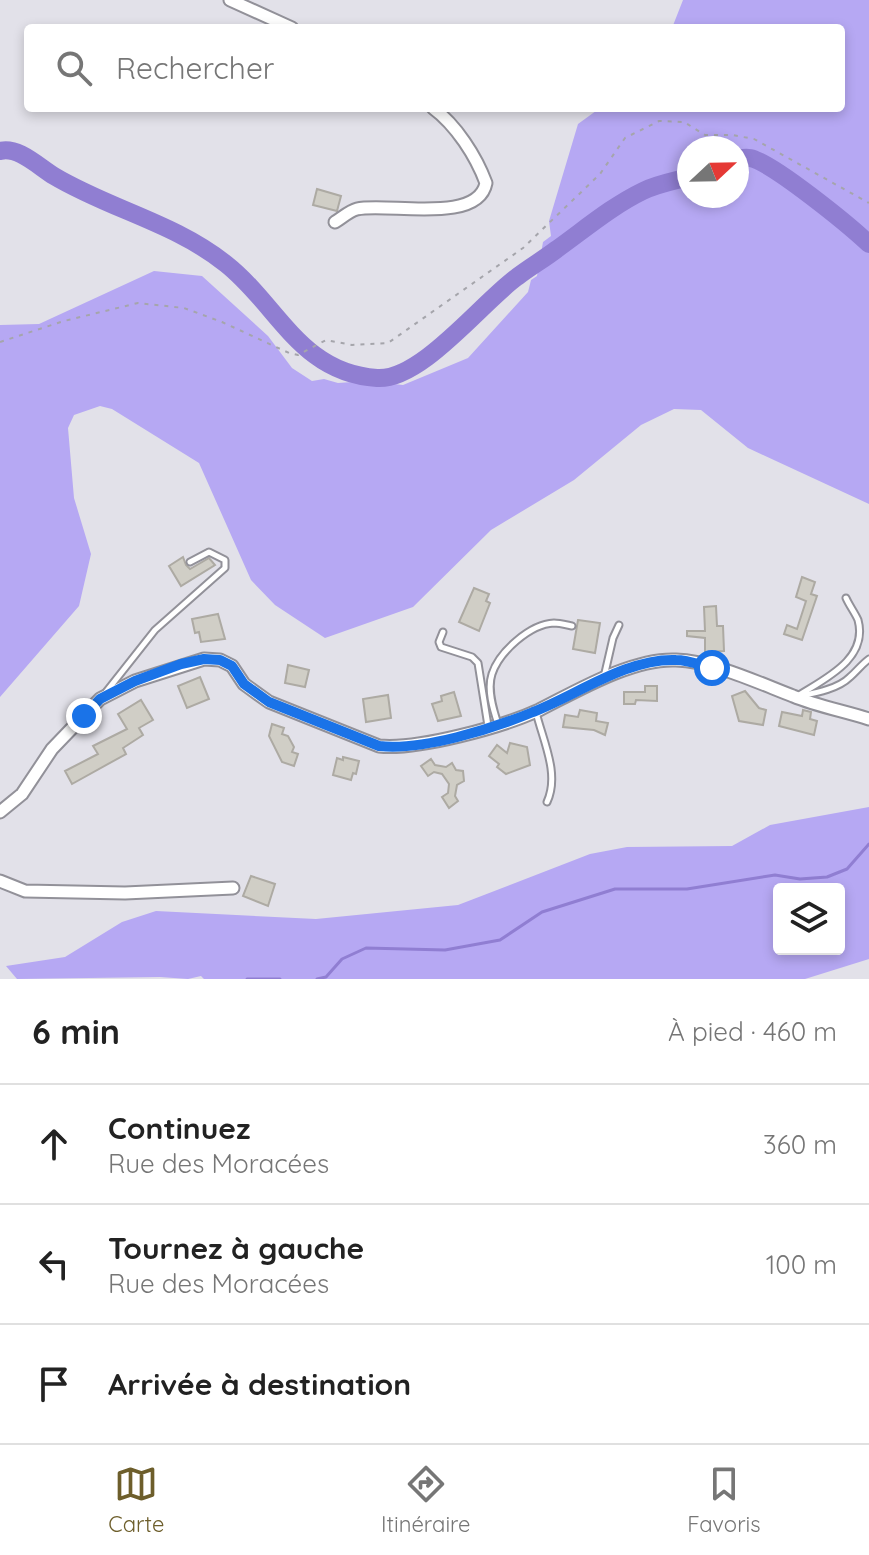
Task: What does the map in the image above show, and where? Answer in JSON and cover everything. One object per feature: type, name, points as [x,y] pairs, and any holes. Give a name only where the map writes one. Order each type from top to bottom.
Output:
[{"type":"street","points":[[230,0],[283,24]]},
{"type":"street","points":[[335,222],[358,209],[444,208],[472,202],[480,197],[486,183],[446,117],[439,112]]},
{"type":"street","points":[[0,812],[22,794],[52,749],[100,699],[135,681],[204,659],[220,660],[232,666],[244,684],[269,702],[379,746],[396,748],[416,746],[535,712],[604,678],[658,662],[676,660],[758,681],[795,697],[869,719]]},
{"type":"street","points":[[0,881],[25,891],[125,893],[233,888]]},
{"type":"lane","points":[[100,699],[155,630],[225,568],[225,560],[209,552],[190,562]]},
{"type":"lane","points":[[795,697],[850,660],[857,642],[858,621],[846,598]]},
{"type":"lane","points":[[493,725],[491,679],[502,658],[514,644],[542,626],[554,623],[572,626]]},
{"type":"lane","points":[[604,678],[619,625]]},
{"type":"lane","points":[[443,632],[439,642],[441,647],[472,657],[478,663],[493,725]]},
{"type":"lane","points":[[795,697],[820,692],[848,679],[869,659]]},
{"type":"lane","points":[[535,712],[553,777],[547,802]]},
{"type":"path","points":[[0,342],[64,321],[138,303],[184,308],[298,355],[326,340],[352,345],[388,343],[523,248],[600,174],[625,138],[659,121],[684,122],[705,135],[754,139],[869,203]]},
{"type":"shaded area","points":[[683,0],[869,0],[869,504],[748,448],[701,410],[674,409],[641,425],[574,480],[491,530],[413,607],[325,638],[275,605],[251,580],[199,463],[112,409],[100,406],[74,415],[68,428],[74,498],[91,554],[79,606],[0,697],[0,325],[39,324],[154,271],[202,276],[268,336],[292,368],[312,381],[324,379],[338,383],[367,381],[403,385],[468,358],[528,292],[531,280],[537,276],[543,242],[551,236],[549,221],[578,124],[594,112],[845,112],[845,24],[674,24]]},
{"type":"shaded area","points":[[869,807],[869,959],[805,979],[204,979],[201,976],[188,979],[17,979],[6,966],[65,957],[122,922],[156,911],[316,919],[458,905],[590,854],[627,847],[732,846],[770,825]]},
{"type":"building","points":[[317,189],[341,196],[337,211],[313,205]]},
{"type":"building","points":[[183,557],[190,569],[209,558],[215,565],[181,586],[169,566]]},
{"type":"building","points":[[802,577],[815,582],[811,594],[817,596],[802,640],[784,634],[787,625],[797,629],[806,601],[796,597]]},
{"type":"building","points":[[474,588],[489,594],[486,601],[490,603],[479,631],[459,622]]},
{"type":"building","points":[[716,606],[717,626],[723,626],[724,651],[705,652],[705,638],[687,636],[687,631],[705,631],[704,607]]},
{"type":"building","points":[[218,614],[225,639],[201,642],[192,619]]},
{"type":"building","points":[[578,620],[600,623],[595,653],[573,649]]},
{"type":"building","points":[[288,665],[309,670],[305,687],[285,683]]},
{"type":"building","points":[[200,677],[209,699],[187,708],[178,686]]},
{"type":"building","points":[[645,686],[657,686],[657,701],[636,700],[635,704],[624,704],[624,692],[645,692]]},
{"type":"building","points":[[745,691],[759,708],[766,710],[763,725],[739,721],[732,696]]},
{"type":"building","points":[[454,692],[461,716],[438,721],[432,704],[442,701],[441,696]]},
{"type":"building","points":[[388,695],[391,718],[366,722],[363,699]]},
{"type":"building","points":[[141,700],[153,720],[139,728],[143,735],[123,748],[126,754],[72,784],[65,771],[98,754],[93,746],[127,729],[118,714]]},
{"type":"building","points":[[580,710],[597,713],[596,721],[608,723],[605,735],[594,730],[563,727],[565,715],[578,717]]},
{"type":"building","points":[[803,710],[811,712],[810,719],[817,721],[814,735],[779,726],[782,712],[802,716]]},
{"type":"building","points":[[272,724],[284,728],[282,734],[288,736],[294,747],[292,752],[298,754],[294,766],[282,762],[269,736]]},
{"type":"building","points":[[510,743],[527,747],[530,765],[506,774],[489,756],[497,745],[507,753]]},
{"type":"building","points":[[343,757],[359,761],[351,780],[333,775],[337,758],[343,760]]},
{"type":"building","points":[[431,759],[435,765],[446,767],[452,763],[456,770],[463,771],[464,781],[457,785],[455,796],[458,801],[449,808],[442,797],[448,793],[449,784],[442,774],[434,772],[428,776],[421,766]]},
{"type":"building","points":[[251,876],[275,884],[268,906],[243,896]]},
{"type":"waterway","points":[[0,151],[21,154],[75,188],[164,227],[206,250],[244,280],[309,351],[328,364],[377,378],[394,376],[413,367],[517,277],[620,204],[648,189],[677,180]]},
{"type":"waterway","points":[[749,158],[792,182],[869,244]]},
{"type":"waterway","points":[[317,979],[326,977],[342,959],[366,948],[445,950],[500,940],[542,912],[615,889],[687,889],[775,875],[800,879],[827,877],[847,869],[869,844]]},
{"type":"waterway","points":[[247,979],[280,979]]},
{"type":"route","points":[[84,716],[100,699],[135,681],[181,664],[204,659],[220,660],[232,666],[244,684],[269,702],[379,746],[396,748],[416,746],[509,721],[535,712],[604,678],[637,667],[676,660],[712,668]]}]
